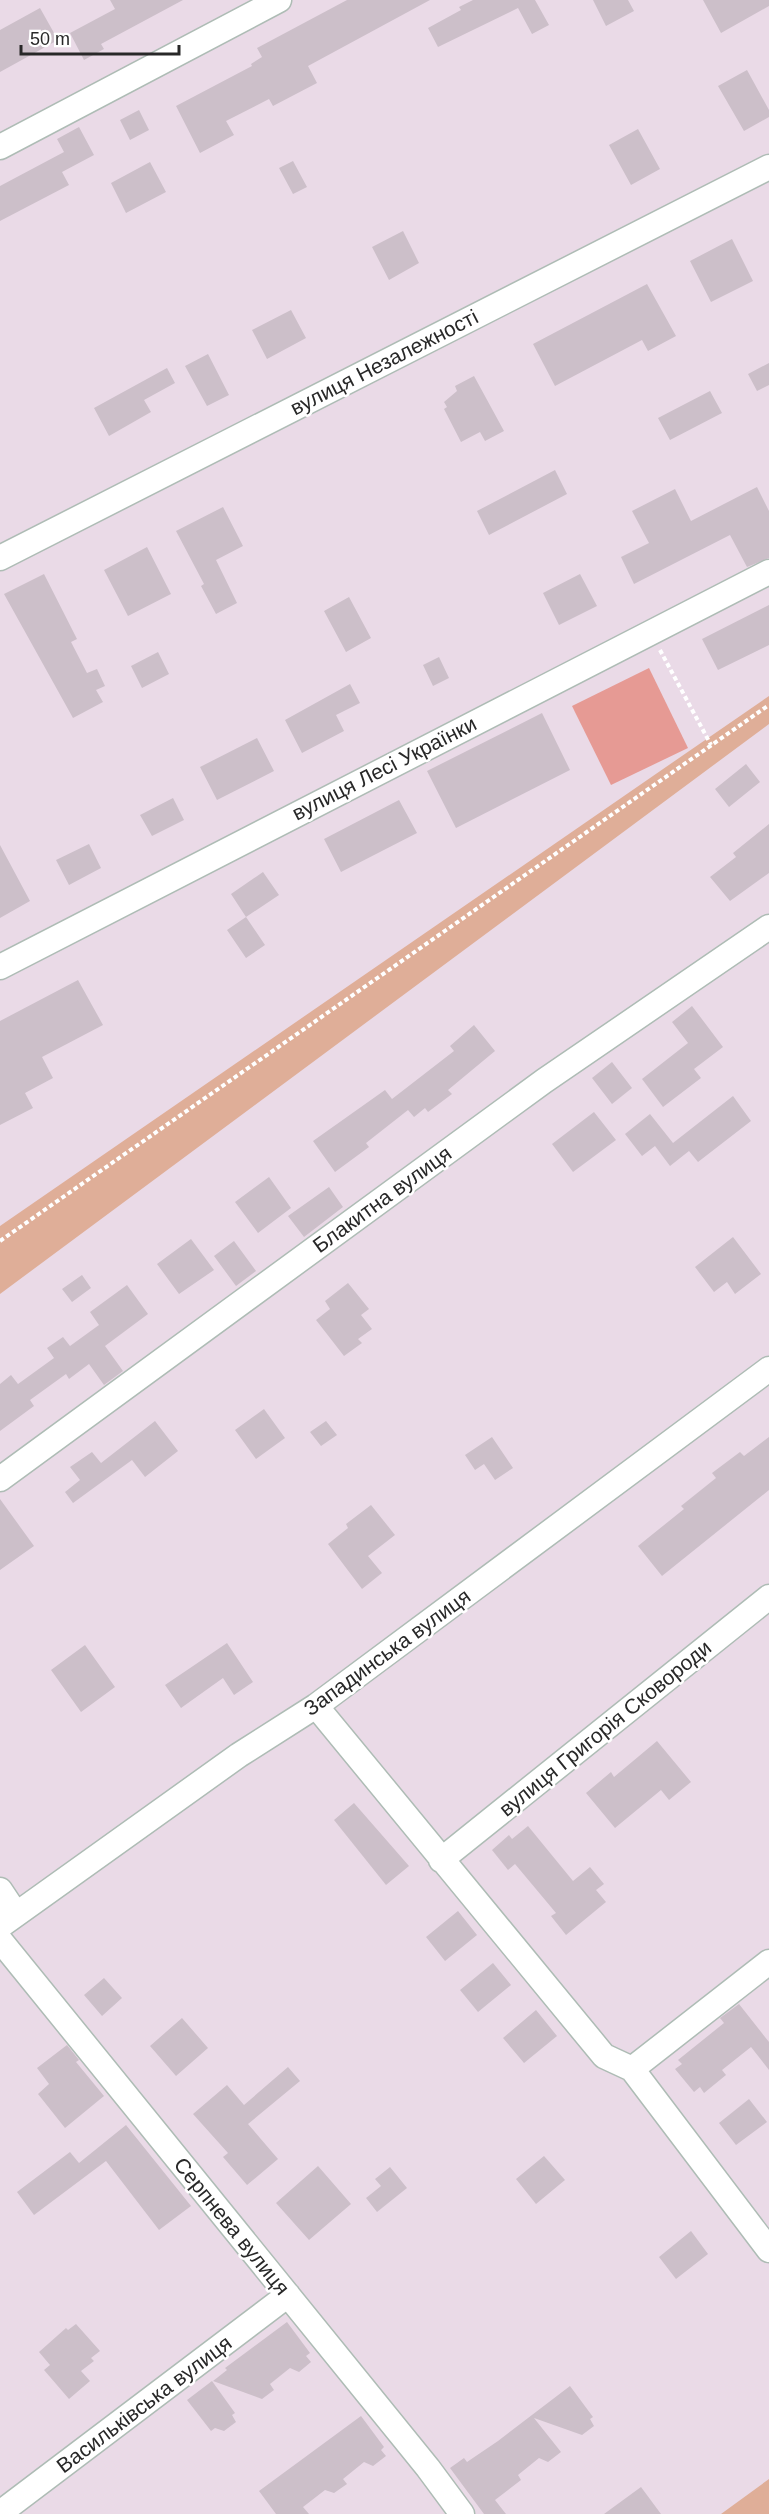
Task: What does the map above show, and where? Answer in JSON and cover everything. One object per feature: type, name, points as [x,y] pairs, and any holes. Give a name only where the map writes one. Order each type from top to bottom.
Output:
[{"type":"street","points":[[0,147],[279,0]]},
{"type":"street","name":"вулиця Незалежності","points":[[0,558],[769,166]]},
{"type":"street","name":"вулиця Лесі Українки","points":[[0,967],[769,572]]},
{"type":"street","name":"Блакитна вулиця","points":[[0,1479],[544,1081],[769,927]]},
{"type":"street","name":"Западинська вулиця","points":[[8,1920],[238,1755],[316,1706],[769,1369]]},
{"type":"street","name":"вулиця Григорія Сковороди","points":[[441,1860],[769,1597]]},
{"type":"street","points":[[316,1706],[604,2056],[632,2069],[769,2250]]},
{"type":"street","points":[[0,1890],[8,1920]]},
{"type":"street","name":"Серпнева вулиця","points":[[0,1940],[428,2468],[462,2514]]},
{"type":"street","points":[[632,2069],[769,1962]]},
{"type":"street","name":"Васильківська вулиця","points":[[0,2513],[288,2295]]},
{"type":"path","points":[[650,632],[711,745]]},
{"type":"path","points":[[0,1241],[769,705]]},
{"type":"shaded area","points":[[649,668],[688,748],[611,785],[572,706]]},
{"type":"shaded area","points":[[769,696],[769,724],[0,1294],[0,1226]]},
{"type":"shaded area","points":[[769,2479],[769,2514],[721,2514]]},
{"type":"building","points":[[110,0],[183,0],[101,44],[104,49],[84,60],[70,33],[115,9]]},
{"type":"building","points":[[347,0],[430,0],[308,66],[317,83],[273,106],[269,99],[226,121],[234,135],[200,153],[176,106],[252,66],[251,64],[262,57],[257,48]]},
{"type":"building","points":[[473,0],[535,0],[549,25],[532,34],[518,8],[438,47],[428,28],[461,10],[459,7]]},
{"type":"building","points":[[593,0],[628,0],[634,11],[606,26]]},
{"type":"building","points":[[703,0],[769,0],[769,6],[721,33]]},
{"type":"building","points":[[40,8],[58,40],[0,72],[0,30]]},
{"type":"building","points":[[747,70],[769,110],[769,117],[744,131],[718,86]]},
{"type":"building","points":[[139,110],[149,130],[130,140],[120,120]]},
{"type":"building","points":[[79,127],[94,155],[62,172],[69,185],[0,221],[0,186],[64,152],[57,139]]},
{"type":"building","points":[[638,129],[660,169],[631,185],[609,145]]},
{"type":"building","points":[[293,161],[307,187],[293,194],[279,168]]},
{"type":"building","points":[[150,162],[166,192],[126,213],[111,183]]},
{"type":"building","points":[[403,231],[419,263],[389,280],[372,247]]},
{"type":"building","points":[[732,239],[753,281],[711,302],[690,261]]},
{"type":"building","points":[[647,284],[676,336],[648,351],[642,340],[555,386],[533,344]]},
{"type":"building","points":[[291,310],[306,338],[267,359],[252,330]]},
{"type":"building","points":[[208,354],[229,395],[207,406],[185,366]]},
{"type":"building","points":[[769,363],[769,385],[757,391],[748,374]]},
{"type":"building","points":[[167,368],[175,383],[144,400],[151,412],[109,436],[94,408]]},
{"type":"building","points":[[474,376],[504,431],[485,441],[480,432],[461,442],[444,409],[447,407],[444,402],[457,391],[455,386]]},
{"type":"building","points":[[710,391],[722,413],[670,440],[658,418]]},
{"type":"building","points":[[555,470],[567,494],[489,535],[477,511]]},
{"type":"building","points":[[757,487],[769,511],[769,558],[747,567],[730,535],[634,584],[621,557],[649,543],[632,511],[675,489],[691,521]]},
{"type":"building","points":[[223,507],[243,546],[216,560],[237,603],[216,614],[201,586],[204,584],[176,531]]},
{"type":"building","points":[[147,547],[171,594],[128,616],[104,570]]},
{"type":"building","points":[[44,574],[77,639],[71,642],[87,673],[97,669],[105,686],[96,690],[103,702],[73,718],[4,594]]},
{"type":"building","points":[[580,574],[597,606],[559,625],[543,593]]},
{"type":"building","points":[[349,597],[371,638],[346,652],[324,611]]},
{"type":"building","points":[[769,605],[769,645],[718,670],[702,639]]},
{"type":"building","points":[[158,652],[169,674],[142,688],[131,666]]},
{"type":"building","points":[[439,657],[449,678],[433,686],[423,665]]},
{"type":"building","points":[[350,684],[360,703],[336,715],[344,731],[302,753],[285,720]]},
{"type":"building","points":[[542,713],[570,770],[456,828],[427,771]]},
{"type":"building","points":[[257,738],[274,771],[217,800],[200,767]]},
{"type":"building","points":[[746,764],[760,782],[729,807],[715,789]]},
{"type":"building","points":[[173,798],[184,820],[152,836],[140,815]]},
{"type":"building","points":[[399,800],[417,833],[341,872],[324,839]]},
{"type":"building","points":[[769,824],[769,873],[730,901],[710,877],[736,857],[733,853]]},
{"type":"building","points":[[89,844],[101,868],[69,885],[56,860]]},
{"type":"building","points":[[0,845],[30,901],[0,918]]},
{"type":"building","points":[[263,872],[279,895],[246,917],[231,894]]},
{"type":"building","points":[[246,917],[265,945],[246,958],[227,930]]},
{"type":"building","points":[[78,980],[103,1025],[42,1057],[53,1078],[25,1093],[33,1108],[0,1125],[0,1021]]},
{"type":"building","points":[[692,1006],[723,1047],[694,1069],[701,1078],[663,1107],[642,1079],[688,1043],[672,1022]]},
{"type":"building","points":[[474,1025],[495,1051],[448,1090],[452,1094],[428,1112],[425,1108],[414,1117],[408,1110],[366,1143],[369,1147],[335,1172],[313,1141],[385,1090],[392,1099],[454,1051],[450,1046]]},
{"type":"building","points":[[612,1062],[632,1088],[612,1104],[592,1078]]},
{"type":"building","points":[[733,1096],[751,1121],[698,1162],[689,1151],[670,1166],[655,1146],[642,1156],[625,1134],[650,1114],[673,1143]]},
{"type":"building","points":[[594,1112],[616,1140],[573,1172],[552,1144]]},
{"type":"building","points":[[269,1177],[291,1208],[258,1233],[235,1202]]},
{"type":"building","points":[[329,1187],[343,1207],[304,1237],[288,1216]]},
{"type":"building","points":[[733,1237],[761,1274],[735,1294],[727,1282],[714,1292],[695,1267]]},
{"type":"building","points":[[191,1239],[214,1270],[179,1294],[157,1264]]},
{"type":"building","points":[[234,1241],[256,1271],[236,1286],[214,1256]]},
{"type":"building","points":[[82,1275],[91,1288],[72,1302],[62,1289]]},
{"type":"building","points":[[348,1283],[369,1309],[361,1315],[372,1329],[358,1339],[362,1343],[344,1356],[316,1320],[330,1309],[325,1301]]},
{"type":"building","points":[[127,1285],[148,1314],[105,1346],[123,1371],[104,1385],[89,1364],[69,1379],[66,1374],[30,1400],[34,1406],[0,1431],[0,1384],[11,1375],[18,1384],[54,1358],[47,1348],[63,1337],[70,1346],[99,1325],[90,1312]]},
{"type":"building","points":[[264,1409],[285,1438],[256,1459],[235,1430]]},
{"type":"building","points":[[155,1421],[178,1451],[145,1477],[132,1460],[73,1503],[65,1492],[80,1480],[70,1467],[92,1452],[101,1463]]},
{"type":"building","points":[[326,1421],[337,1435],[321,1446],[310,1432]]},
{"type":"building","points":[[492,1437],[513,1468],[495,1480],[484,1464],[475,1470],[465,1455]]},
{"type":"building","points":[[769,1437],[769,1490],[662,1576],[638,1546],[684,1509],[681,1506],[716,1478],[712,1473],[740,1452],[744,1456]]},
{"type":"building","points":[[0,1499],[34,1546],[0,1570]]},
{"type":"building","points":[[371,1505],[395,1535],[368,1556],[382,1573],[362,1589],[328,1544],[348,1528],[346,1524]]},
{"type":"building","points":[[227,1643],[253,1682],[234,1695],[223,1678],[181,1708],[165,1685]]},
{"type":"building","points":[[85,1645],[115,1687],[81,1712],[51,1670]]},
{"type":"building","points":[[657,1741],[691,1782],[669,1800],[661,1790],[615,1828],[586,1793],[611,1772],[614,1777]]},
{"type":"building","points":[[354,1803],[409,1866],[386,1885],[334,1820]]},
{"type":"building","points":[[528,1826],[573,1881],[590,1867],[604,1884],[596,1890],[606,1902],[566,1935],[551,1916],[556,1913],[515,1864],[508,1870],[492,1850],[509,1835],[512,1839]]},
{"type":"building","points":[[458,1911],[477,1935],[445,1961],[426,1937]]},
{"type":"building","points":[[493,1963],[511,1985],[478,2012],[460,1990]]},
{"type":"building","points":[[104,1978],[122,1998],[102,2016],[84,1995]]},
{"type":"building","points":[[739,2004],[769,2042],[769,2070],[751,2047],[722,2070],[726,2075],[704,2093],[700,2087],[694,2092],[675,2069],[682,2064],[678,2060],[724,2023],[720,2018]]},
{"type":"building","points":[[536,2010],[557,2036],[524,2063],[503,2038]]},
{"type":"building","points":[[182,2018],[208,2048],[176,2076],[150,2046]]},
{"type":"building","points":[[67,2045],[79,2060],[76,2062],[104,2096],[65,2128],[38,2094],[49,2084],[37,2068]]},
{"type":"building","points":[[288,2067],[300,2081],[248,2124],[278,2159],[247,2185],[223,2157],[228,2153],[193,2114],[227,2085],[244,2105]]},
{"type":"building","points":[[749,2099],[767,2122],[736,2145],[719,2123]]},
{"type":"building","points":[[126,2125],[191,2206],[159,2230],[106,2161],[34,2215],[17,2192],[70,2152],[79,2163]]},
{"type":"building","points":[[544,2156],[565,2180],[536,2204],[516,2179]]},
{"type":"building","points":[[318,2166],[351,2204],[309,2240],[276,2203]]},
{"type":"building","points":[[390,2167],[407,2188],[377,2212],[366,2198],[381,2186],[375,2179]]},
{"type":"building","points":[[691,2231],[708,2254],[676,2279],[659,2257]]},
{"type":"building","points":[[287,2322],[310,2353],[306,2356],[311,2362],[299,2372],[290,2368],[270,2384],[274,2390],[262,2399],[213,2381],[227,2370],[225,2368]]},
{"type":"building","points":[[76,2324],[100,2351],[91,2358],[94,2361],[81,2371],[90,2381],[69,2399],[44,2370],[50,2365],[39,2352],[66,2328],[68,2330]]},
{"type":"building","points":[[212,2381],[235,2413],[232,2415],[236,2422],[224,2431],[215,2428],[211,2431],[187,2400]]},
{"type":"building","points":[[570,2386],[593,2417],[590,2419],[594,2426],[582,2435],[534,2418],[561,2452],[548,2462],[539,2458],[518,2475],[521,2480],[495,2500],[506,2514],[484,2514],[450,2468],[464,2458],[467,2462],[498,2441]]},
{"type":"building","points":[[361,2416],[384,2447],[381,2450],[386,2456],[373,2466],[364,2462],[343,2479],[347,2484],[334,2493],[325,2490],[303,2507],[309,2514],[276,2514],[259,2491]]},
{"type":"building","points":[[641,2487],[661,2514],[604,2514]]}]
